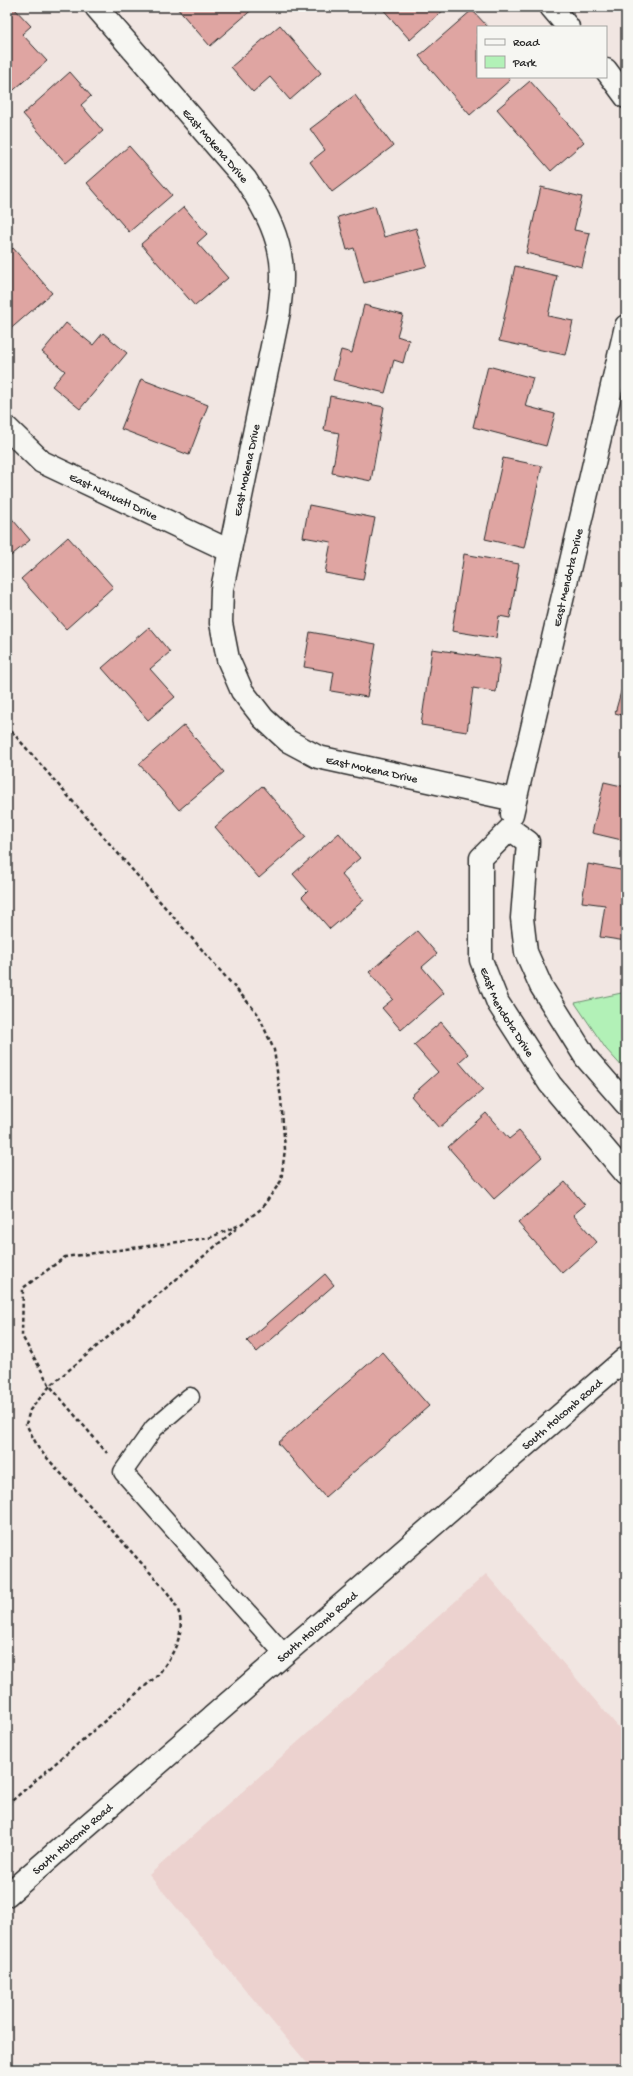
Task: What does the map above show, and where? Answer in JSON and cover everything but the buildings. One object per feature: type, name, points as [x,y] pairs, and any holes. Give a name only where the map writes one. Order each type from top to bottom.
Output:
[{"type":"street","name":"East Mokena Drive","points":[[96,7],[246,180],[265,209],[277,242],[282,277],[279,312],[222,589],[221,616],[228,659],[242,690],[262,718],[288,741],[318,758],[515,800]]},
{"type":"street","points":[[551,7],[567,26]]},
{"type":"street","points":[[607,71],[626,97]]},
{"type":"street","name":"East Mendota Drive","points":[[626,326],[515,800],[510,829],[481,858],[481,960],[498,1003],[550,1084],[626,1174]]},
{"type":"street","name":"East Nahuatl Drive","points":[[7,428],[42,462],[230,551]]},
{"type":"street","points":[[510,829],[528,842],[522,918],[526,952],[541,986],[586,1058],[626,1104]]},
{"type":"street","name":"South Holcomb Road","points":[[7,1894],[626,1358]]},
{"type":"lane","points":[[190,1397],[154,1428],[123,1472],[284,1654]]},
{"type":"path","points":[[7,726],[258,1014],[274,1050],[281,1100],[285,1148],[281,1181],[261,1209],[50,1386],[30,1410],[26,1424],[39,1449],[163,1586],[177,1609],[181,1633],[172,1657],[158,1675],[7,1805]]},
{"type":"path","points":[[123,1472],[50,1386],[22,1336],[23,1288],[65,1257],[209,1238],[240,1226]]},
{"type":"shaded area","points":[[486,1574],[626,1736],[626,2069],[312,2069],[149,1875]]},
{"type":"green space","points":[[626,992],[626,1071],[606,1049],[575,1003]]}]
